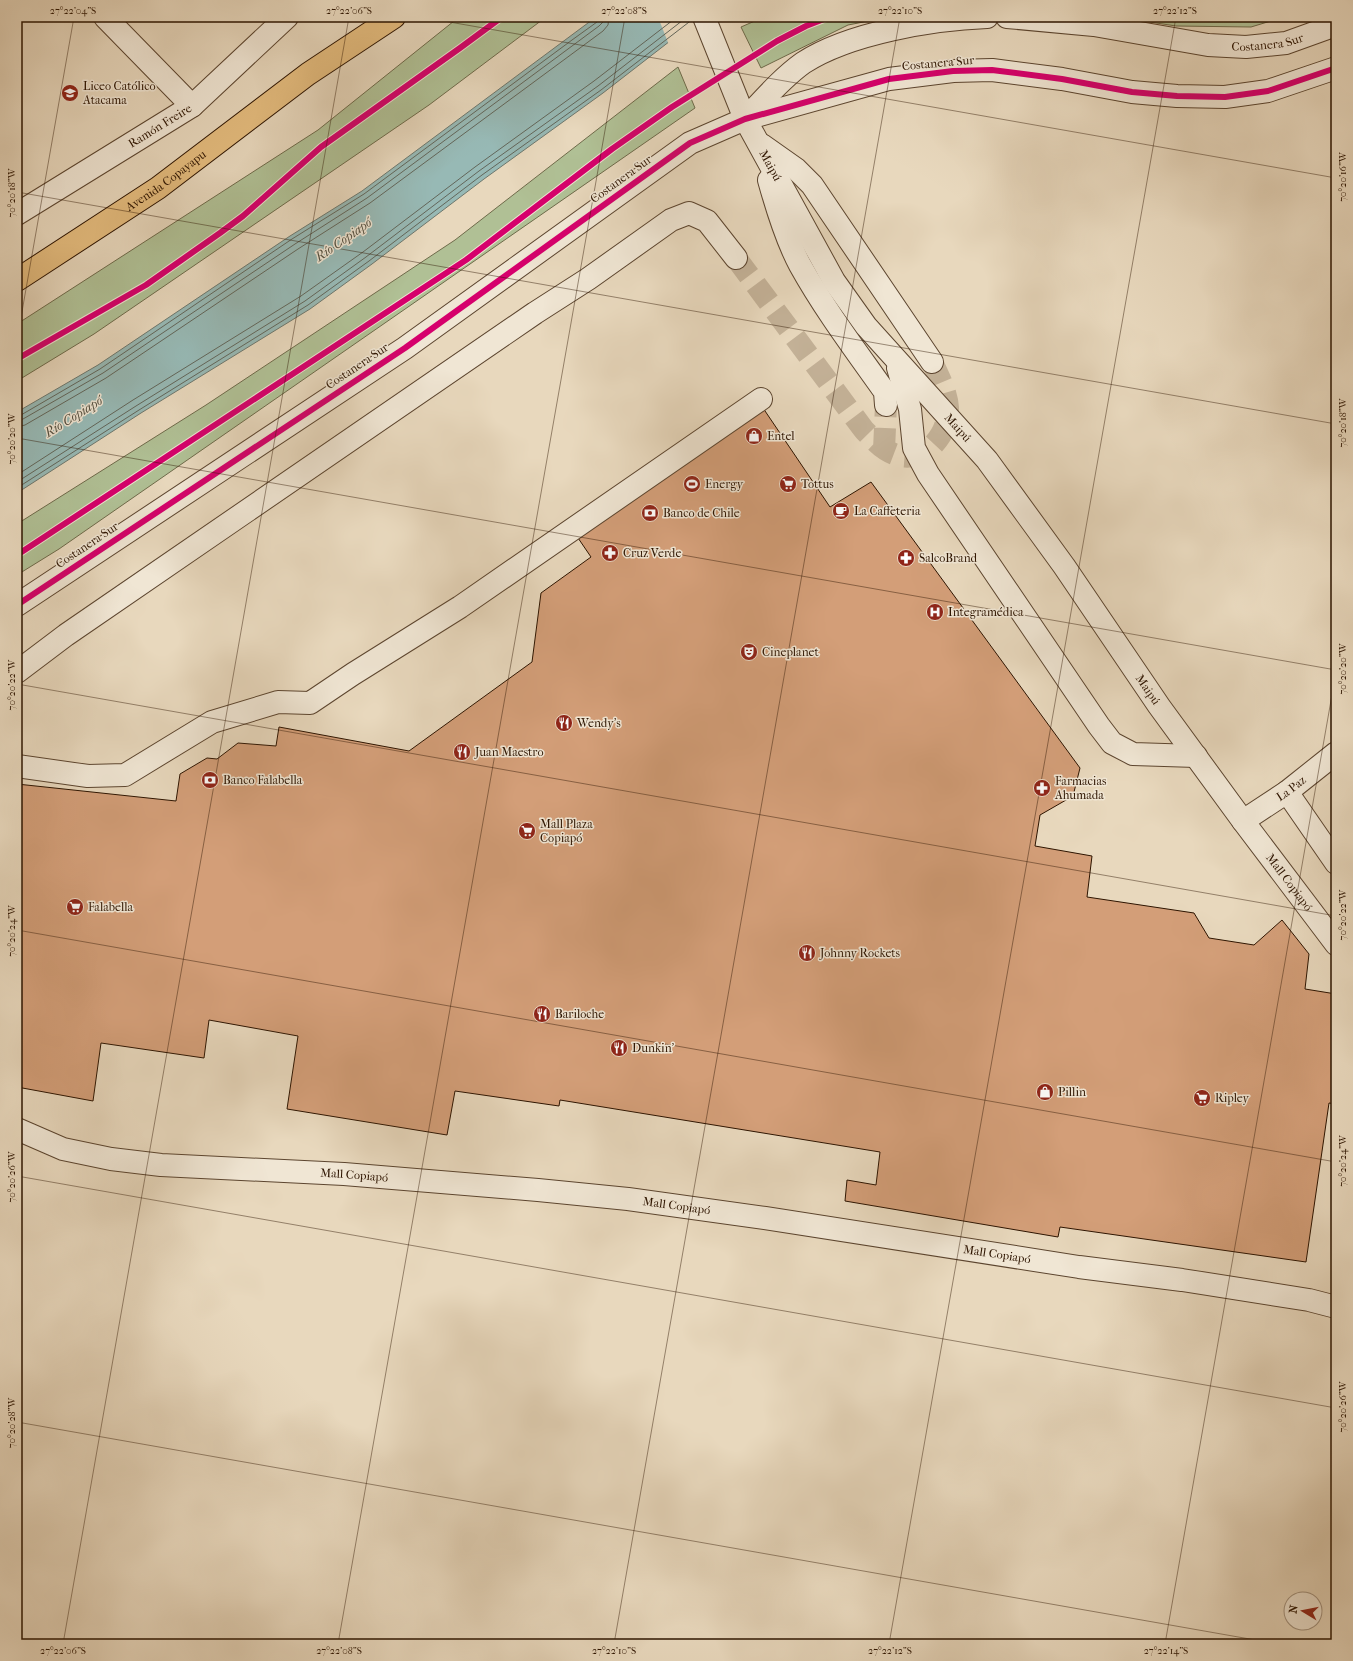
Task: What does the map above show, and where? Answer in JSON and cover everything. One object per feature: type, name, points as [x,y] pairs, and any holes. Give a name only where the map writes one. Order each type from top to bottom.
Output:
[{"type":"highway","name":"Avenida Copayapu","points":[[308,74],[366,17]]},
{"type":"highway","name":"Avenida Copayapu","points":[[17,280],[158,188],[308,74],[394,17]]},
{"type":"street","points":[[104,17],[192,106]]},
{"type":"street","name":"Ramón Freire","points":[[17,214],[192,106],[287,17]]},
{"type":"street","name":"Maipú","points":[[704,17],[746,119],[834,281],[866,326],[987,460],[1064,566],[1159,706],[1243,821]]},
{"type":"street","name":"Costanera Sur","points":[[746,119],[776,87],[803,63],[838,45],[879,33],[922,24],[965,18],[987,17]]},
{"type":"street","name":"Costanera Sur","points":[[1007,17],[1094,25],[1208,45],[1246,47],[1286,42],[1336,25]]},
{"type":"street","name":"Costanera Sur","points":[[17,605],[404,348],[690,143],[746,119],[889,79],[953,70],[992,70],[1062,79],[1140,92],[1177,96],[1225,97],[1268,91],[1336,68]]},
{"type":"street","points":[[758,142],[796,169],[812,185],[932,362]]},
{"type":"street","points":[[758,142],[780,218],[800,264],[816,292],[885,392],[886,405]]},
{"type":"street","points":[[17,672],[79,626],[588,279],[672,220],[688,214],[707,221],[736,258]]},
{"type":"street","points":[[896,361],[910,409],[914,448],[928,474],[1112,743],[1133,754],[1196,756]]},
{"type":"street","points":[[17,766],[88,776],[125,775],[212,722],[278,702],[310,703],[353,674],[460,607],[761,399]]},
{"type":"street","name":"La Paz","points":[[1243,821],[1287,792],[1336,753]]},
{"type":"street","points":[[1287,792],[1336,863]]},
{"type":"street","name":"Mall Copiapó","points":[[1243,821],[1336,944]]},
{"type":"street","name":"Mall Copiapó","points":[[17,1129],[63,1149],[118,1160],[161,1165],[344,1174],[538,1190],[628,1200],[765,1218],[1079,1267],[1182,1280],[1309,1300],[1336,1306]]},
{"type":"green space","points":[[459,17],[546,17],[429,105],[94,334],[17,381],[17,324],[318,130]]},
{"type":"green space","points":[[764,17],[889,17],[848,25],[761,68],[741,27]]},
{"type":"green space","points":[[1117,17],[1284,17],[1251,27],[1176,26]]},
{"type":"green space","points":[[678,67],[695,108],[59,549],[17,575],[17,524],[206,405],[455,240]]},
{"type":"water","name":"Río Copiapó","points":[[596,17],[701,17],[603,93],[484,179],[310,309],[141,413],[17,493],[17,412],[98,365],[290,236],[362,191]]},
{"type":"pier","points":[[658,17],[703,17],[669,45]]},
{"type":"building","name":"Mall Plaza Copiapó","points":[[763,408],[830,507],[871,482],[1080,768],[1073,796],[1040,815],[1035,846],[1092,856],[1087,897],[1194,913],[1209,938],[1254,945],[1282,920],[1309,954],[1305,989],[1336,994],[1336,1104],[1329,1103],[1306,1262],[1060,1227],[1058,1237],[845,1201],[847,1180],[876,1185],[880,1152],[560,1100],[559,1106],[455,1091],[447,1135],[287,1109],[298,1036],[209,1020],[204,1058],[101,1043],[93,1101],[17,1087],[17,784],[176,801],[180,774],[207,758],[217,759],[238,743],[276,746],[279,727],[409,751],[532,662],[541,593],[591,557],[576,535]]},
{"type":"tunnel","points":[[736,258],[864,430],[887,451],[907,457],[917,455],[926,451],[940,437],[947,418],[948,408],[946,396],[932,362]]},
{"type":"tunnel","points":[[884,450],[886,405]]},
{"type":"cycle path","points":[[17,359],[146,285],[220,233],[243,216],[321,147],[502,17]]},
{"type":"cycle path","points":[[17,555],[466,260],[612,149],[672,107],[777,41],[806,26],[829,17]]},
{"type":"cycle path","points":[[17,605],[405,348],[690,143],[745,119],[889,79],[953,71],[992,70],[1062,79],[1132,92],[1177,96],[1225,97],[1268,91],[1336,68]]},
{"type":"place","name":"Liceo Católico Atacama","points":[[70,93]]},
{"type":"place","name":"Entel","points":[[754,436]]},
{"type":"place","name":"Energy","points":[[692,484]]},
{"type":"place","name":"Tottus","points":[[788,484]]},
{"type":"place","name":"La Caffeteria","points":[[841,511]]},
{"type":"place","name":"Banco de Chile","points":[[650,513]]},
{"type":"place","name":"Cruz Verde","points":[[610,553]]},
{"type":"place","name":"SalcoBrand","points":[[906,558]]},
{"type":"place","name":"Integramédica","points":[[935,612]]},
{"type":"place","name":"Cineplanet","points":[[749,652]]},
{"type":"place","name":"Wendy's","points":[[564,723]]},
{"type":"place","name":"Juan Maestro","points":[[462,752]]},
{"type":"place","name":"Banco Falabella","points":[[210,780]]},
{"type":"place","name":"Farmacias Ahumada","points":[[1042,788]]},
{"type":"place","name":"Mall Plaza Copiapó","points":[[527,831]]},
{"type":"place","name":"Falabella","points":[[75,907]]},
{"type":"place","name":"Johnny Rockets","points":[[807,953]]},
{"type":"place","name":"Bariloche","points":[[542,1014]]},
{"type":"place","name":"Dunkin'","points":[[619,1048]]},
{"type":"place","name":"Pillin","points":[[1045,1092]]},
{"type":"place","name":"Ripley","points":[[1202,1098]]}]
